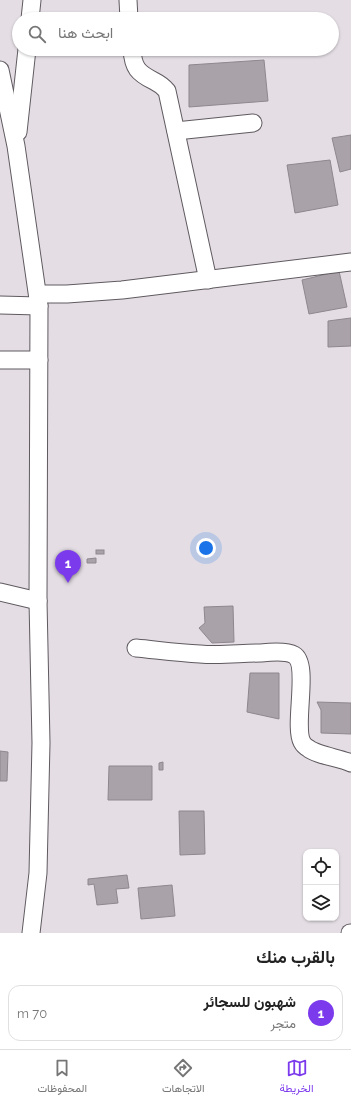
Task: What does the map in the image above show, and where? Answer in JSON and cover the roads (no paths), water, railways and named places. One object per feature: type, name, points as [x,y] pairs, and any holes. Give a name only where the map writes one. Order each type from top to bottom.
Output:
[{"type":"street","points":[[31,12],[32,0]]},
{"type":"street","points":[[128,0],[129,12]]},
{"type":"street","points":[[16,146],[25,56]]},
{"type":"street","points":[[134,56],[139,73],[162,84],[167,91],[208,280]]},
{"type":"street","points":[[0,70],[16,146],[38,300],[38,601],[41,744],[38,873],[31,933]]},
{"type":"street","points":[[176,131],[253,123]]},
{"type":"street","points":[[0,305],[38,300],[67,294],[122,290],[351,262]]},
{"type":"street","points":[[0,360],[39,360]]},
{"type":"street","points":[[0,592],[38,601]]},
{"type":"street","points":[[136,648],[201,654],[270,652],[288,653],[295,656],[300,665],[301,699],[299,725],[301,742],[309,750],[351,763]]},
{"type":"place","name":"شهبون للسجائر","points":[[68,583]]}]
